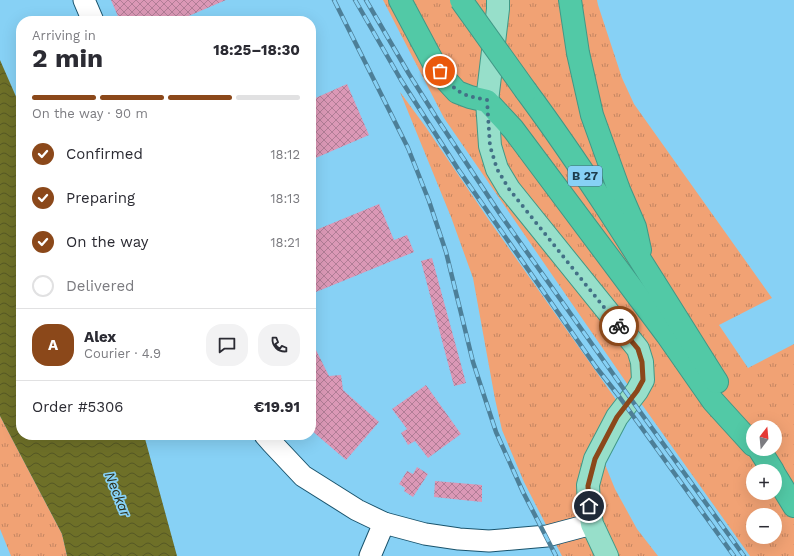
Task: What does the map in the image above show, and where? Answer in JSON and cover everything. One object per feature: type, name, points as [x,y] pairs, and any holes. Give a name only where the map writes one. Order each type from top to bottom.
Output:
[{"type":"highway","points":[[400,0],[433,62],[446,80],[457,92],[470,97],[487,100],[513,129],[667,335],[713,401],[746,437]]},
{"type":"highway","name":"B 27","points":[[461,0],[556,132],[642,264],[746,430]]},
{"type":"highway","points":[[570,0],[578,53],[592,115],[619,190],[636,227],[642,264]]},
{"type":"highway","name":"B 27","points":[[763,456],[794,506]]},
{"type":"main road","points":[[498,0],[487,100],[490,146],[497,169],[509,189],[638,349],[642,362],[643,380],[637,391],[617,417],[595,459],[588,486],[592,524],[607,556]]},
{"type":"street","points":[[84,0],[91,16]]},
{"type":"street","points":[[270,440],[303,476],[357,510],[384,523],[425,534],[489,541],[547,536],[592,524]]},
{"type":"street","points":[[370,556],[384,523]]},
{"type":"green space","points":[[383,0],[597,0],[622,78],[634,104],[772,298],[719,325],[748,368],[794,344],[794,556],[750,556],[628,385],[444,118]]},
{"type":"green space","points":[[400,92],[624,411],[604,462],[615,489],[637,529],[658,556],[562,556],[524,482],[502,430],[473,278],[451,217]]},
{"type":"green space","points":[[0,416],[62,534],[67,556],[11,556],[0,529]]},
{"type":"water","name":"Neckar","points":[[0,60],[16,97],[16,440],[145,440],[177,556],[67,556],[62,534],[0,416]]},
{"type":"building","points":[[111,0],[226,0],[189,16],[118,16]]},
{"type":"building","points":[[347,84],[369,135],[316,158],[316,98]]},
{"type":"building","points":[[379,204],[394,240],[407,235],[414,252],[316,292],[316,230]]},
{"type":"building","points":[[432,258],[466,383],[454,386],[421,261]]},
{"type":"building","points":[[316,350],[329,376],[341,375],[343,390],[379,422],[346,460],[316,434]]},
{"type":"building","points":[[426,385],[461,434],[428,458],[415,441],[408,445],[401,433],[407,429],[392,409]]},
{"type":"building","points":[[417,467],[428,474],[413,497],[404,491],[405,488],[399,484],[407,471],[413,474]]},
{"type":"building","points":[[435,481],[482,485],[482,502],[434,497]]},
{"type":"railway","points":[[334,0],[408,148],[429,201],[446,252],[473,362],[496,432],[523,492],[556,556]]},
{"type":"railway","points":[[355,0],[401,80],[458,169],[596,367],[618,395],[734,556]]},
{"type":"railway","points":[[366,0],[409,74],[500,214],[744,556]]},
{"type":"way so far","points":[[440,71],[457,92],[470,97],[487,100],[490,146],[497,169],[509,189],[619,326]]},
{"type":"route","points":[[589,506],[588,486],[595,459],[617,417],[637,391],[643,380],[642,362],[638,349],[619,326]]}]
